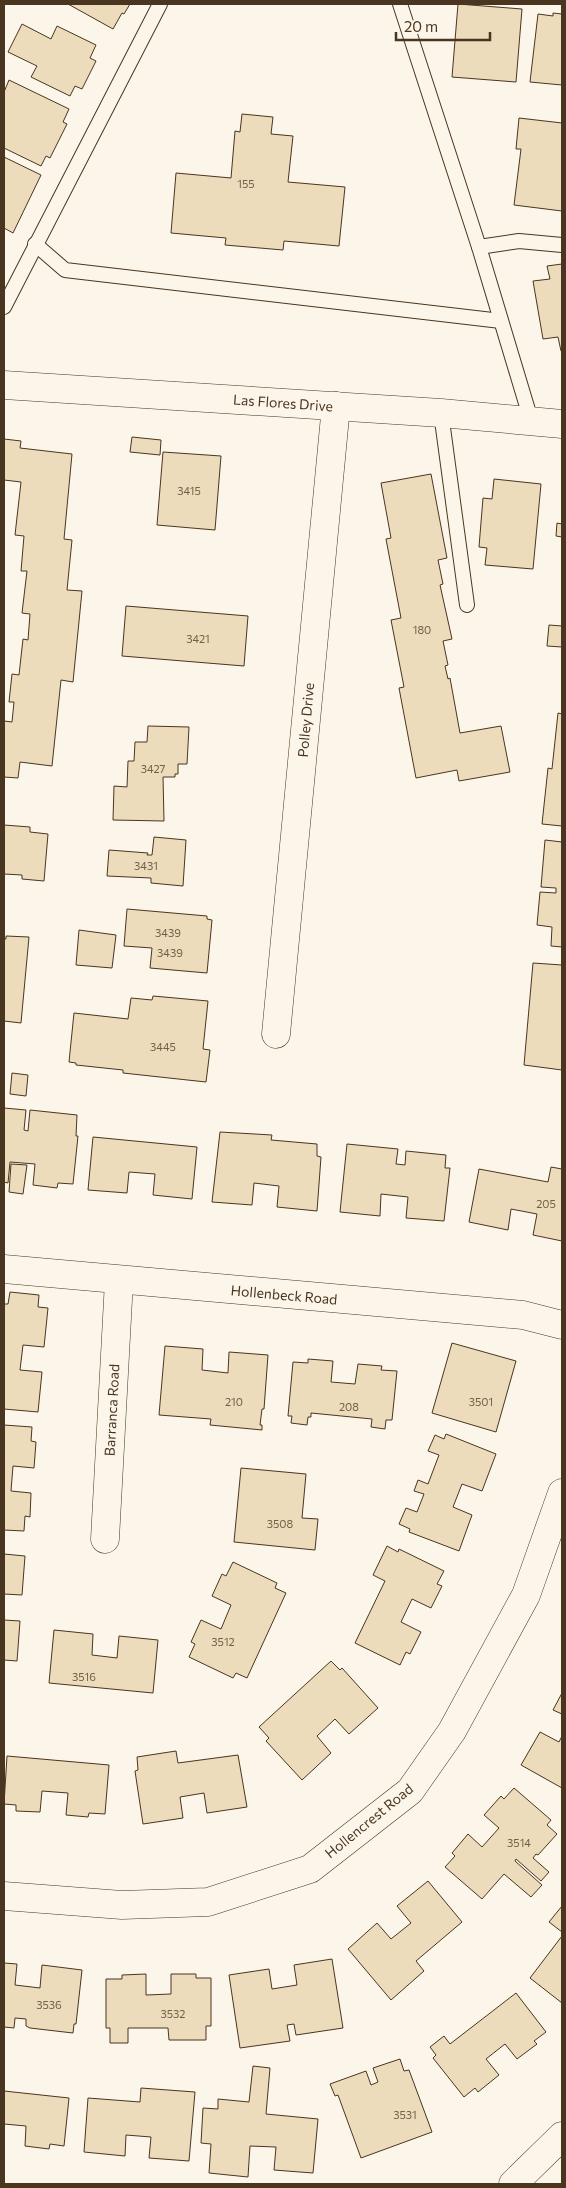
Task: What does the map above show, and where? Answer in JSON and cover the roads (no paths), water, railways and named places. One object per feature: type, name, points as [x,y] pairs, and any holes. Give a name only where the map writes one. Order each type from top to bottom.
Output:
[{"type":"street","name":"Las Flores Drive","points":[[4,385],[441,413],[562,424]]},
{"type":"street","name":"Polley Drive","points":[[276,1034],[336,406]]},
{"type":"street","name":"Hollenbeck Road","points":[[4,1270],[523,1315],[562,1325]]},
{"type":"street","name":"Barranca Road","points":[[105,1538],[119,1281]]},
{"type":"street","name":"Hollencrest Road","points":[[4,1896],[122,1905],[208,1902],[310,1869],[410,1791],[452,1731],[526,1595],[562,1493]]},
{"type":"street","points":[[513,2184],[562,2136]]},
{"type":"lane","points":[[4,307],[160,4]]},
{"type":"lane","points":[[400,4],[479,247],[531,420]]},
{"type":"lane","points":[[479,247],[519,241],[562,245]]},
{"type":"lane","points":[[35,244],[64,270],[501,321]]},
{"type":"lane","points":[[441,413],[467,605]]}]
